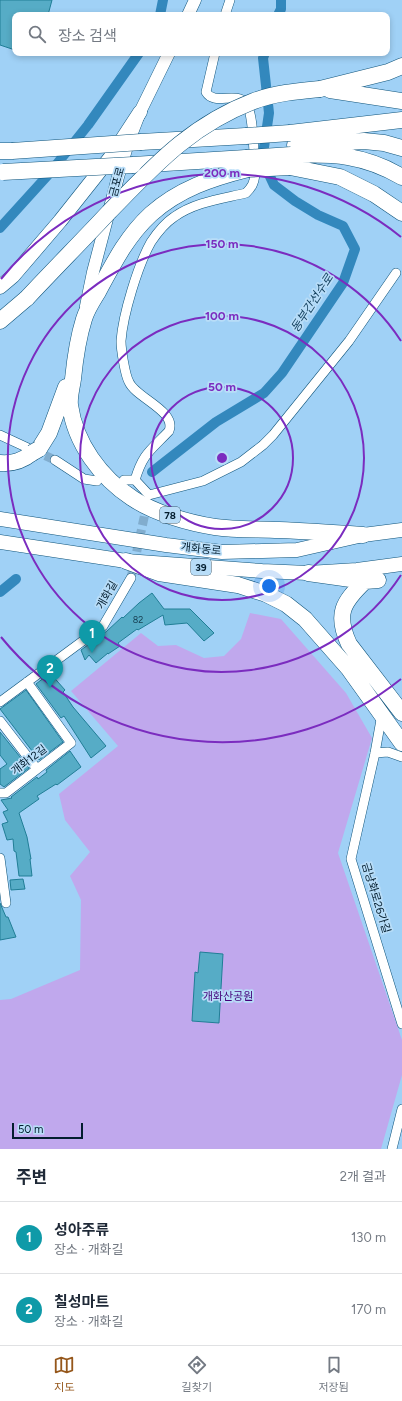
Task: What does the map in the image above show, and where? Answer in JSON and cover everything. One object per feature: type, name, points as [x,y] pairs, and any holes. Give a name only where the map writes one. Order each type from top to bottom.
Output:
[{"type":"highway","points":[[0,321],[27,298],[141,180],[177,145],[197,130],[217,118],[256,100],[290,92],[320,88],[388,72],[402,66]]},
{"type":"highway","points":[[320,88],[402,101]]},
{"type":"highway","points":[[137,153],[246,153],[290,150],[402,120]]},
{"type":"highway","points":[[4,162],[137,153],[246,153],[290,150],[364,141],[384,143],[402,148]]},
{"type":"highway","points":[[290,150],[312,154],[344,156],[370,162],[402,177]]},
{"type":"highway","points":[[290,150],[374,194],[402,213]]},
{"type":"highway","points":[[84,317],[119,252],[135,231],[152,214],[174,197],[193,186],[219,176],[246,153]]},
{"type":"highway","name":"78","points":[[84,317],[74,367],[70,404],[76,430],[88,454],[102,472],[116,486],[147,507],[177,518],[215,527],[363,535]]},
{"type":"highway","points":[[0,463],[12,463],[25,459],[49,433],[74,367]]},
{"type":"highway","points":[[126,561],[159,573],[238,585],[266,594],[286,604],[305,619],[349,669],[402,743]]},
{"type":"highway","points":[[308,573],[371,580],[355,591],[344,607],[341,620],[349,644],[402,713]]},
{"type":"main road","points":[[189,12],[195,0]]},
{"type":"main road","name":"금포로","points":[[84,317],[93,272],[118,177],[140,112],[168,56]]},
{"type":"main road","points":[[0,287],[21,266],[81,196],[110,158],[140,112]]},
{"type":"main road","name":"개화동로","points":[[0,519],[166,545],[222,552],[297,550],[363,535],[402,530]]},
{"type":"main road","name":"개화동로","points":[[0,542],[126,561],[255,571],[308,573],[358,570],[402,564]]},
{"type":"street","points":[[226,12],[230,0]]},
{"type":"street","points":[[135,480],[142,460],[171,427],[163,412],[134,389],[129,383],[126,375],[121,342],[132,290],[145,254],[157,233],[173,218],[193,207],[246,193],[254,181],[255,175],[252,123],[246,104],[240,98],[212,98],[208,96],[206,92],[214,56]]},
{"type":"street","points":[[124,480],[135,480],[149,495],[203,481],[241,462],[278,430],[349,341],[396,273]]},
{"type":"street","points":[[0,434],[33,450]]},
{"type":"street","points":[[55,460],[84,479],[97,480]]},
{"type":"street","name":"개화길","points":[[0,702],[103,626],[130,578]]},
{"type":"street","name":"개화12길","points":[[0,793],[6,793],[71,743],[27,682]]},
{"type":"street","name":"금낭화로26가길","points":[[382,714],[375,753],[351,859],[402,1024]]},
{"type":"street","points":[[0,721],[37,769]]},
{"type":"street","points":[[375,753],[388,752],[402,757]]},
{"type":"street","points":[[0,858],[6,903]]},
{"type":"street","points":[[392,1149],[402,1109]]},
{"type":"green space","name":"개화산공원","points":[[250,613],[281,619],[346,693],[372,738],[338,853],[402,1040],[402,1075],[381,1149],[0,1149],[0,1000],[11,999],[80,970],[81,900],[70,876],[90,852],[65,820],[59,794],[118,746],[71,691],[141,633],[158,646],[176,645],[204,658],[224,656],[241,639]]},
{"type":"building","points":[[0,0],[52,0],[49,12],[12,12],[12,49],[0,45]]},
{"type":"building","points":[[152,593],[164,609],[190,609],[214,633],[204,641],[187,623],[165,625],[163,615],[138,630],[137,629],[118,643],[120,646],[108,653],[96,663],[89,655],[85,660],[81,650],[107,631]]},
{"type":"building","points":[[50,673],[65,690],[63,692],[73,707],[106,746],[91,758],[64,716],[61,718],[36,684]]},
{"type":"building","points":[[26,690],[63,742],[39,760],[0,709]]},
{"type":"building","points":[[0,732],[29,768],[4,787],[0,784],[0,769],[7,764],[0,755]]},
{"type":"building","points":[[70,751],[81,767],[57,785],[56,784],[37,796],[39,799],[19,813],[27,837],[32,876],[19,876],[13,839],[7,840],[2,824],[8,822],[3,812],[8,810],[1,800],[12,798],[11,797],[37,777],[38,779],[47,772],[46,770]]},
{"type":"building","points":[[23,879],[25,889],[11,890],[10,880]]},
{"type":"building","points":[[0,903],[6,917],[8,917],[16,937],[0,940]]},
{"type":"building","points":[[200,952],[223,954],[219,1023],[192,1021],[195,972],[198,973]]},
{"type":"waterway","name":"동부간선수로","points":[[161,12],[163,0]]},
{"type":"waterway","name":"동부간선수로","points":[[280,12],[281,0]]},
{"type":"waterway","name":"동부간선수로","points":[[0,228],[48,175],[88,125],[137,56]]},
{"type":"waterway","name":"동부간선수로","points":[[152,472],[216,422],[264,393],[282,373],[343,283],[355,249],[343,226],[318,215],[295,201],[274,185],[266,168],[263,154],[269,113],[264,56]]},
{"type":"waterway","name":"동부간선수로","points":[[0,592],[16,579]]},
{"type":"tunnel","points":[[33,450],[55,460]]},
{"type":"tunnel","points":[[131,578],[147,504]]},
{"type":"place","name":"성아주류","points":[[92,653]]},
{"type":"place","name":"칠성마트","points":[[50,688]]}]
